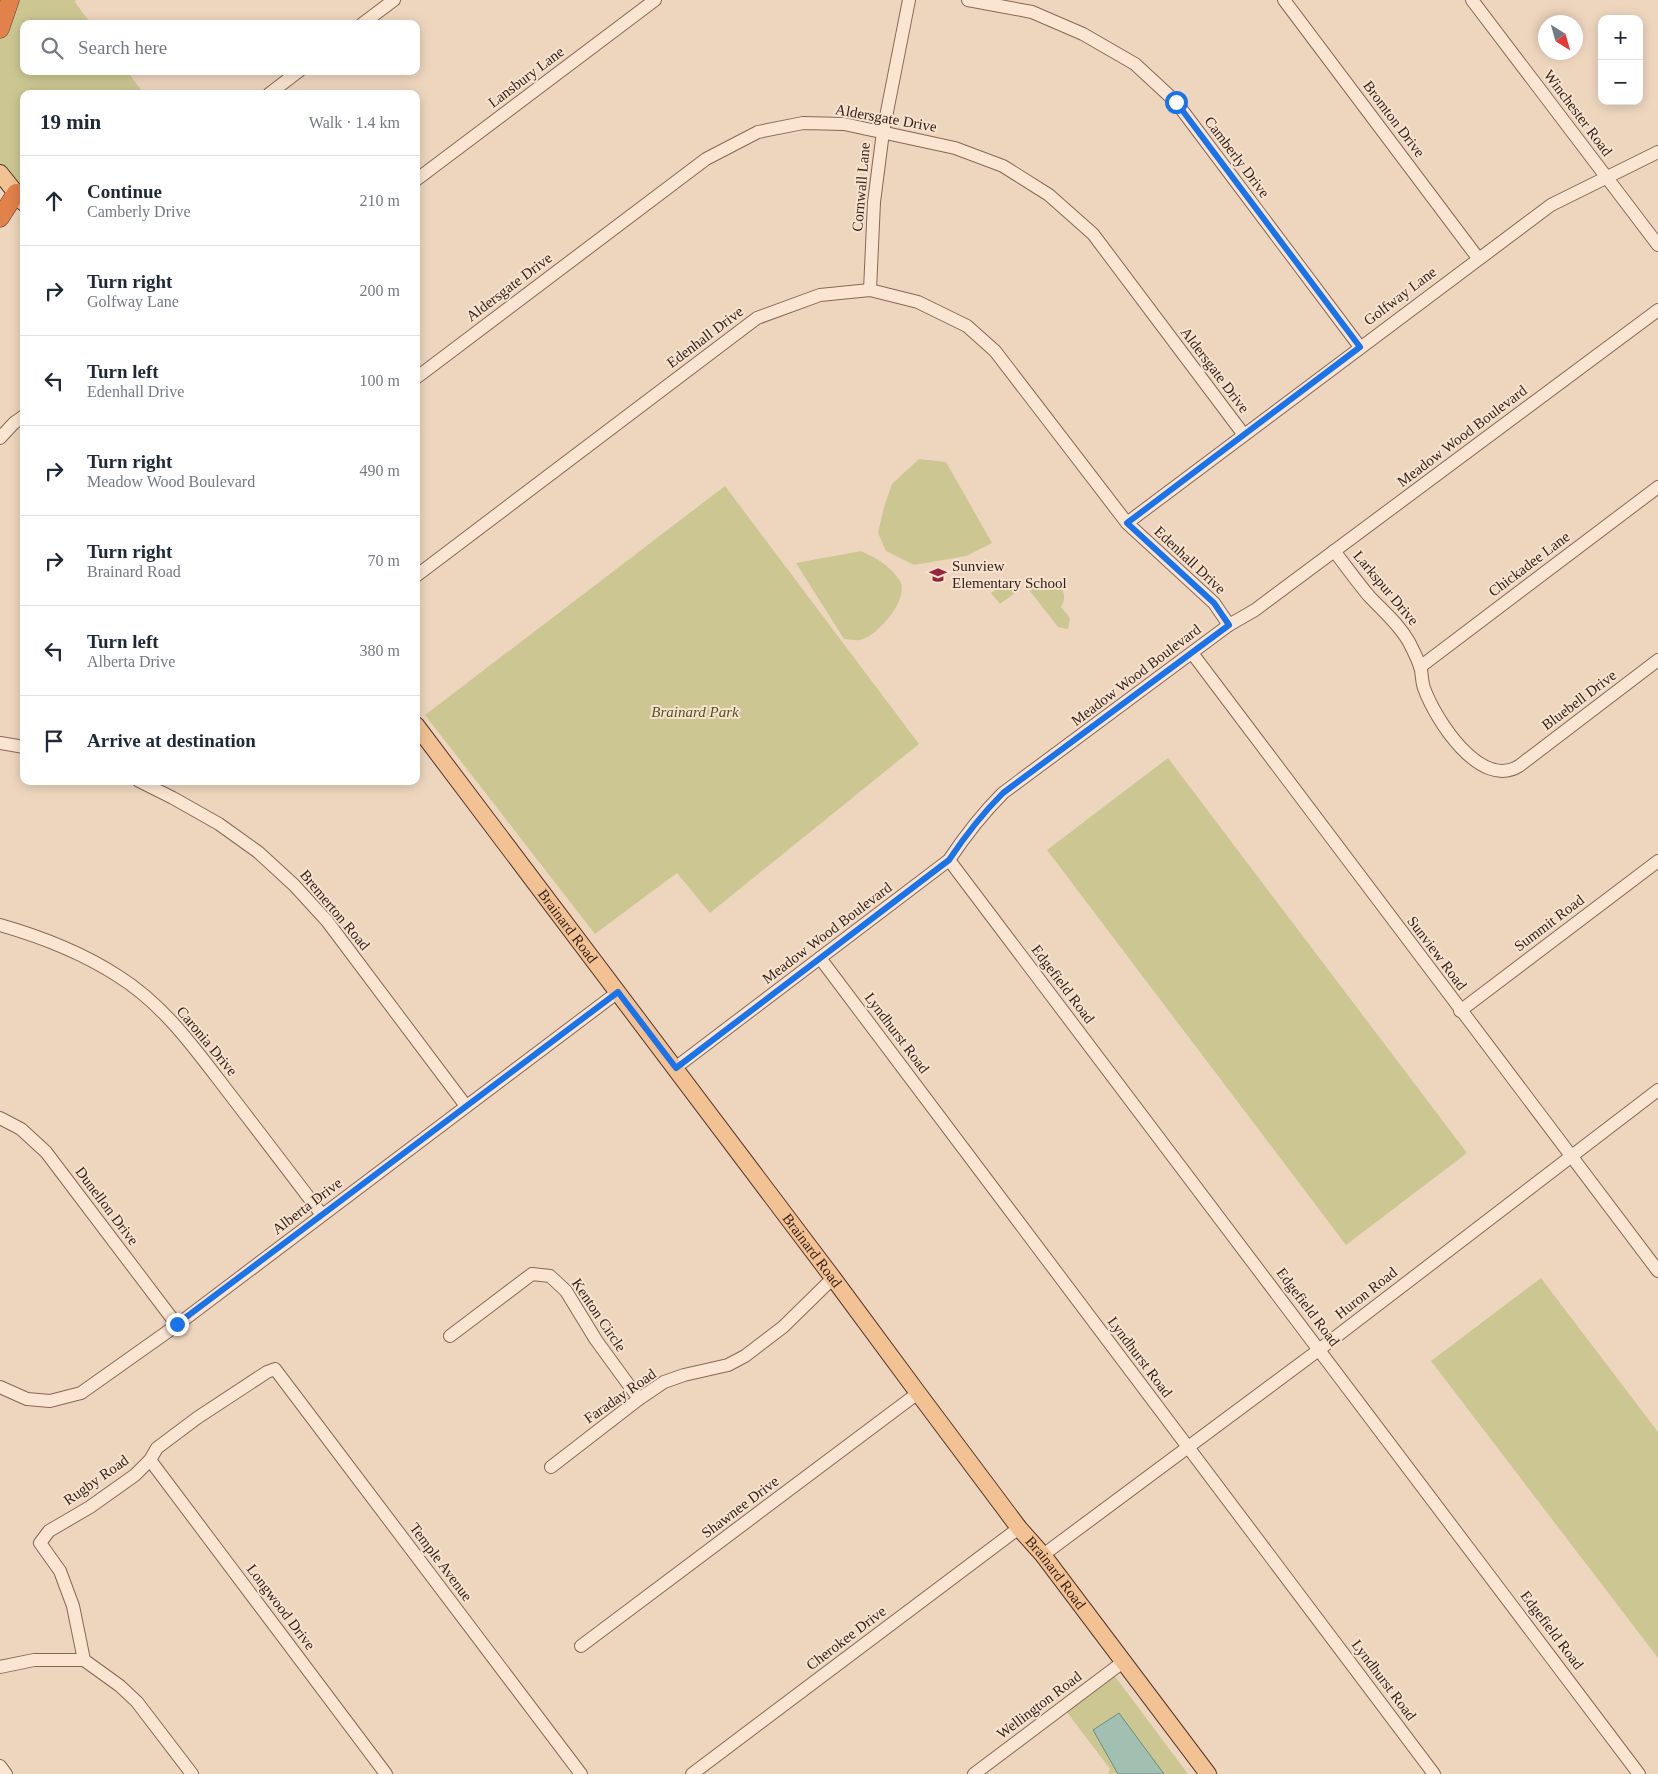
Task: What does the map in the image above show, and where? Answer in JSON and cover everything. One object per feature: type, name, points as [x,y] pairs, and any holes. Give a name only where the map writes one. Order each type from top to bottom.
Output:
[{"type":"highway","points":[[0,29],[10,0]]},
{"type":"highway","points":[[0,218],[20,198]]},
{"type":"main road","points":[[0,172],[20,198]]},
{"type":"main road","name":"Brainard Road","points":[[420,730],[676,1068],[1019,1528],[1043,1555],[1208,1774]]},
{"type":"street","points":[[367,20],[394,0]]},
{"type":"street","name":"Lansbury Lane","points":[[420,177],[655,0]]},
{"type":"street","name":"Cornwall Lane","points":[[870,290],[874,202],[883,132],[909,0]]},
{"type":"street","name":"Camberly Drive","points":[[968,0],[1032,12],[1083,34],[1135,64],[1176,102],[1360,347]]},
{"type":"street","name":"Bromton Drive","points":[[1284,0],[1478,258]]},
{"type":"street","name":"Winchester Road","points":[[1472,0],[1658,245]]},
{"type":"street","points":[[274,90],[294,75]]},
{"type":"street","name":"Aldersgate Drive","points":[[420,375],[706,159],[758,132],[803,123],[844,124],[955,148],[1003,166],[1049,195],[1092,234],[1244,435]]},
{"type":"street","name":"Golfway Lane","points":[[1127,523],[1551,205],[1658,152]]},
{"type":"street","name":"Edenhall Drive","points":[[420,573],[757,318],[820,295],[870,290],[918,302],[967,326],[995,351],[1127,523],[1214,603],[1229,625]]},
{"type":"street","name":"Meadow Wood Boulevard","points":[[676,1068],[949,860],[963,838],[1003,793],[1229,625],[1256,610],[1658,310]]},
{"type":"street","points":[[0,438],[20,419]]},
{"type":"street","name":"Chickadee Lane","points":[[1420,667],[1658,487]]},
{"type":"street","name":"Larkspur Drive","points":[[1334,551],[1369,596],[1387,613],[1408,641],[1420,667],[1424,687],[1435,712],[1447,730],[1466,752],[1482,765],[1504,772],[1519,766]]},
{"type":"street","name":"Sunview Road","points":[[1192,653],[1658,1271]]},
{"type":"street","name":"Bluebell Drive","points":[[1519,766],[1658,660]]},
{"type":"street","points":[[0,743],[20,746]]},
{"type":"street","name":"Bremerton Road","points":[[146,785],[219,824],[258,852],[294,885],[327,921],[466,1106]]},
{"type":"street","name":"Edgefield Road","points":[[949,860],[1639,1774]]},
{"type":"street","name":"Summit Road","points":[[1460,1010],[1658,861]]},
{"type":"street","name":"Caronia Drive","points":[[0,925],[41,938],[83,955],[120,976],[151,1002],[183,1033],[322,1214]]},
{"type":"street","name":"Lyndhurst Road","points":[[820,958],[1434,1774]]},
{"type":"street","name":"Alberta Drive","points":[[0,1387],[27,1400],[50,1401],[81,1392],[177,1324],[618,992]]},
{"type":"street","name":"Huron Road","points":[[1043,1555],[1320,1349],[1658,1090]]},
{"type":"street","name":"Dunellon Drive","points":[[0,1118],[21,1129],[46,1152],[177,1324]]},
{"type":"street","name":"Kenton Circle","points":[[450,1336],[532,1274],[550,1276],[566,1291],[596,1340],[639,1399]]},
{"type":"street","name":"Faraday Road","points":[[551,1467],[664,1382],[684,1375],[728,1365],[744,1356],[783,1327],[833,1278]]},
{"type":"street","name":"Rugby Road","points":[[84,1660],[72,1604],[60,1571],[40,1543],[49,1531],[90,1507],[135,1475],[150,1460],[157,1448],[197,1418],[266,1372],[275,1369]]},
{"type":"street","name":"Temple Avenue","points":[[275,1369],[581,1774]]},
{"type":"street","name":"Shawnee Drive","points":[[581,1646],[918,1393]]},
{"type":"street","name":"Longwood Drive","points":[[150,1460],[386,1774]]},
{"type":"street","name":"Cherokee Drive","points":[[692,1774],[1019,1528]]},
{"type":"street","points":[[0,1667],[34,1660],[84,1660],[120,1686],[137,1702],[192,1774]]},
{"type":"street","name":"Wellington Road","points":[[974,1774],[1123,1662]]},
{"type":"street","points":[[0,1766],[6,1774]]},
{"type":"green space","points":[[10,0],[76,0],[75,2],[88,20],[20,20],[20,75],[130,75],[141,90],[20,90],[20,198],[0,173],[0,29]]},
{"type":"green space","points":[[919,459],[946,462],[992,543],[966,556],[914,565],[886,551],[878,533],[892,484]]},
{"type":"green space","name":"Brainard Park","points":[[725,486],[919,744],[710,913],[677,873],[595,934],[425,715]]},
{"type":"green space","points":[[861,551],[883,563],[892,571],[900,581],[902,589],[896,607],[883,625],[875,632],[860,640],[844,639],[796,563]]},
{"type":"green space","points":[[1011,578],[1019,590],[1000,604],[991,593]]},
{"type":"green space","points":[[1044,581],[1056,582],[1063,591],[1064,600],[1061,607],[1070,618],[1068,629],[1058,627],[1030,591]]},
{"type":"green space","points":[[1168,758],[1467,1153],[1346,1245],[1047,850]]},
{"type":"green space","points":[[1541,1278],[1658,1432],[1658,1658],[1431,1361]]},
{"type":"green space","points":[[1111,1671],[1188,1774],[1164,1774],[1118,1713],[1093,1731],[1118,1773],[1108,1774],[1110,1769],[1063,1707]]},
{"type":"shaded area","points":[[1119,1713],[1164,1774],[1118,1774],[1093,1730]]},
{"type":"place","name":"Sunview Elementary School","points":[[938,575]]},
{"type":"route","points":[[177,1324],[618,992],[676,1068],[949,860],[963,838],[1003,793],[1229,625],[1214,603],[1127,523],[1360,347],[1176,102]]}]
